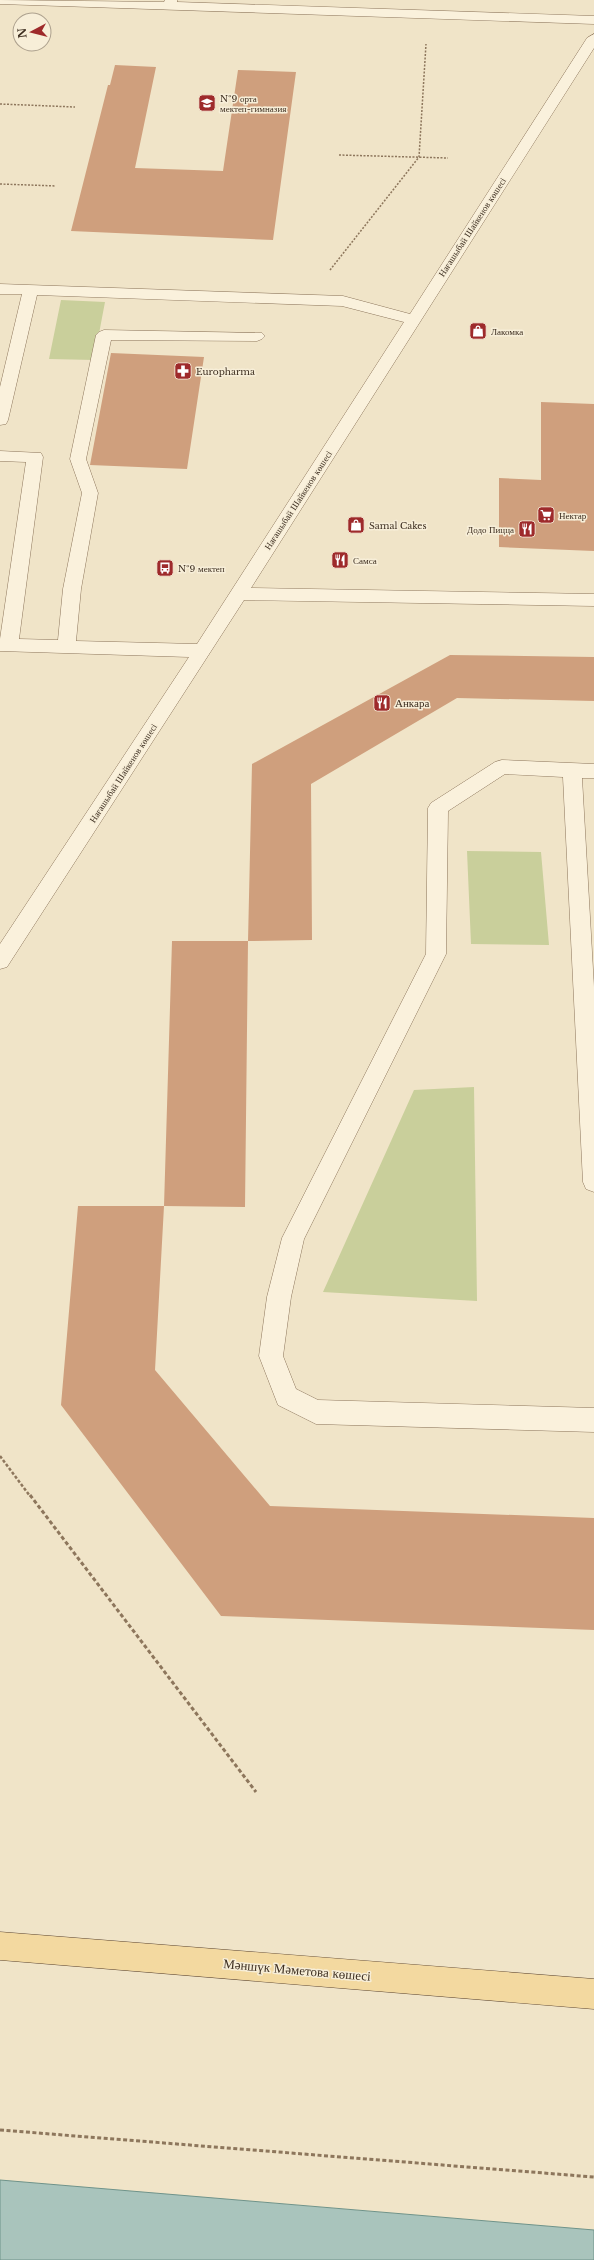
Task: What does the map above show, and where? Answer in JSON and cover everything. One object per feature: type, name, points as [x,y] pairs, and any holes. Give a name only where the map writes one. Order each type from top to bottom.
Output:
[{"type":"main road","name":"Мәншүк Мәметова көшесі","points":[[0,1946],[594,1994]]},
{"type":"street","points":[[0,0],[170,3],[594,20]]},
{"type":"street","name":"Нағашыбай Шайкенов көшесі","points":[[0,961],[202,651],[413,320],[592,46]]},
{"type":"street","points":[[0,289],[343,301],[413,320]]},
{"type":"street","points":[[0,420],[30,290]]},
{"type":"street","points":[[66,647],[72,589],[90,493],[78,459],[104,335],[257,336]]},
{"type":"street","points":[[0,456],[35,457],[8,591],[5,645],[202,651]]},
{"type":"street","points":[[238,594],[594,600]]},
{"type":"street","points":[[594,771],[502,767],[438,808],[436,954],[293,1238],[278,1297],[271,1356],[287,1397],[316,1412],[594,1420]]},
{"type":"street","points":[[572,771],[594,1182]]},
{"type":"path","points":[[327,274],[419,157],[426,41]]},
{"type":"path","points":[[0,104],[75,107]]},
{"type":"path","points":[[339,155],[448,158]]},
{"type":"path","points":[[0,184],[56,186]]},
{"type":"path","points":[[0,1456],[256,1792]]},
{"type":"path","points":[[0,2130],[594,2177]]},
{"type":"green space","points":[[61,300],[105,302],[94,360],[49,359]]},
{"type":"green space","points":[[467,851],[541,852],[549,945],[471,944]]},
{"type":"green space","points":[[474,1087],[477,1301],[323,1292],[414,1090]]},
{"type":"water","points":[[0,2180],[594,2230],[594,2260],[0,2260]]},
{"type":"building","points":[[115,65],[156,67],[135,168],[223,171],[238,70],[296,72],[273,240],[71,231],[108,85],[110,85]]},
{"type":"building","points":[[111,353],[204,357],[187,469],[90,465]]},
{"type":"building","name":"Нектар","points":[[541,402],[594,404],[594,551],[499,547],[499,478],[541,480]]},
{"type":"building","points":[[450,655],[594,657],[594,701],[457,698],[311,784],[312,940],[248,941],[252,764]]},
{"type":"building","points":[[172,941],[248,941],[245,1207],[164,1206]]},
{"type":"building","points":[[78,1206],[164,1206],[155,1370],[270,1506],[594,1518],[594,1630],[221,1616],[61,1405]]},
{"type":"place","name":"№9 орта мектеп-гимназия","points":[[207,103]]},
{"type":"place","name":"Лакомка","points":[[478,331]]},
{"type":"place","name":"Europharma","points":[[183,371]]},
{"type":"place","name":"Нектар","points":[[546,515]]},
{"type":"place","name":"Samal Cakes","points":[[356,525]]},
{"type":"place","name":"Додо Пицца","points":[[527,529]]},
{"type":"place","name":"Самса","points":[[340,560]]},
{"type":"place","name":"№9 мектеп","points":[[165,568]]},
{"type":"place","name":"Анкара","points":[[382,703]]}]
